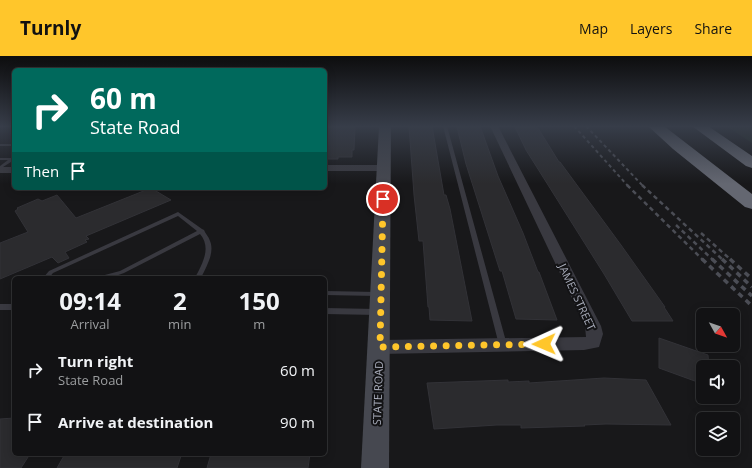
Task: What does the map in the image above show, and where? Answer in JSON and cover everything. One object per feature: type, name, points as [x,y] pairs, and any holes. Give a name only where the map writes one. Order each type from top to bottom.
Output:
[{"type":"highway","points":[[677,145],[752,202]]},
{"type":"highway","points":[[727,145],[752,163]]},
{"type":"main road","name":"STATE ROAD","points":[[375,468],[380,347],[385,145]]},
{"type":"street","name":"JAMES STREET","points":[[380,347],[584,344],[593,342],[595,334],[593,326],[504,145]]},
{"type":"street","points":[[327,168],[384,168]]},
{"type":"street","points":[[0,169],[12,170]]},
{"type":"lane","points":[[450,145],[503,345]]},
{"type":"lane","points":[[0,159],[12,159]]},
{"type":"lane","points":[[0,169],[12,160]]},
{"type":"lane","points":[[48,276],[51,272],[178,214],[202,231],[208,240],[210,250],[207,262],[199,276]]},
{"type":"lane","points":[[109,276],[122,272],[202,231]]},
{"type":"lane","points":[[327,293],[381,303]]},
{"type":"lane","points":[[327,311],[381,303]]},
{"type":"lane","points":[[0,307],[12,307]]},
{"type":"building","points":[[327,145],[354,145],[354,150],[352,150],[352,157],[338,157],[338,159],[327,159]]},
{"type":"building","points":[[410,145],[435,145],[444,195],[446,195],[450,209],[472,321],[430,320],[423,241],[419,241]]},
{"type":"building","points":[[461,145],[487,145],[557,320],[516,319],[502,271],[500,271]]},
{"type":"building","points":[[524,145],[549,145],[559,162],[665,307],[673,321],[632,321]]},
{"type":"building","points":[[146,190],[154,190],[171,200],[86,236],[89,239],[85,240],[87,242],[65,252],[69,258],[58,263],[52,257],[0,279],[0,243],[28,232],[15,211],[18,209],[17,208],[38,199],[42,201],[57,195],[76,218]]},
{"type":"building","points":[[659,338],[708,355],[708,360],[696,360],[696,381],[659,368]]},
{"type":"building","points":[[604,378],[646,380],[671,425],[606,424],[521,428],[521,425],[497,425],[434,429],[427,383],[508,380],[508,382],[529,381],[529,383]]},
{"type":"building","points":[[12,418],[12,456],[29,456],[21,468],[0,468],[0,419]]},
{"type":"building","points":[[64,456],[181,456],[177,468],[57,468]]},
{"type":"building","points":[[210,456],[310,456],[308,468],[207,468]]},
{"type":"railway","points":[[591,145],[628,186]]},
{"type":"railway","points":[[604,145],[642,185]]},
{"type":"railway","points":[[642,185],[723,260]]},
{"type":"railway","points":[[628,186],[703,260]]},
{"type":"railway","points":[[676,225],[713,260]]},
{"type":"railway","points":[[701,233],[731,260]]},
{"type":"railway","points":[[702,259],[752,306]]},
{"type":"railway","points":[[712,259],[752,296]]},
{"type":"railway","points":[[722,259],[752,287]]},
{"type":"railway","points":[[730,259],[752,279]]},
{"type":"route","points":[[383,199],[380,347],[544,344]]}]
